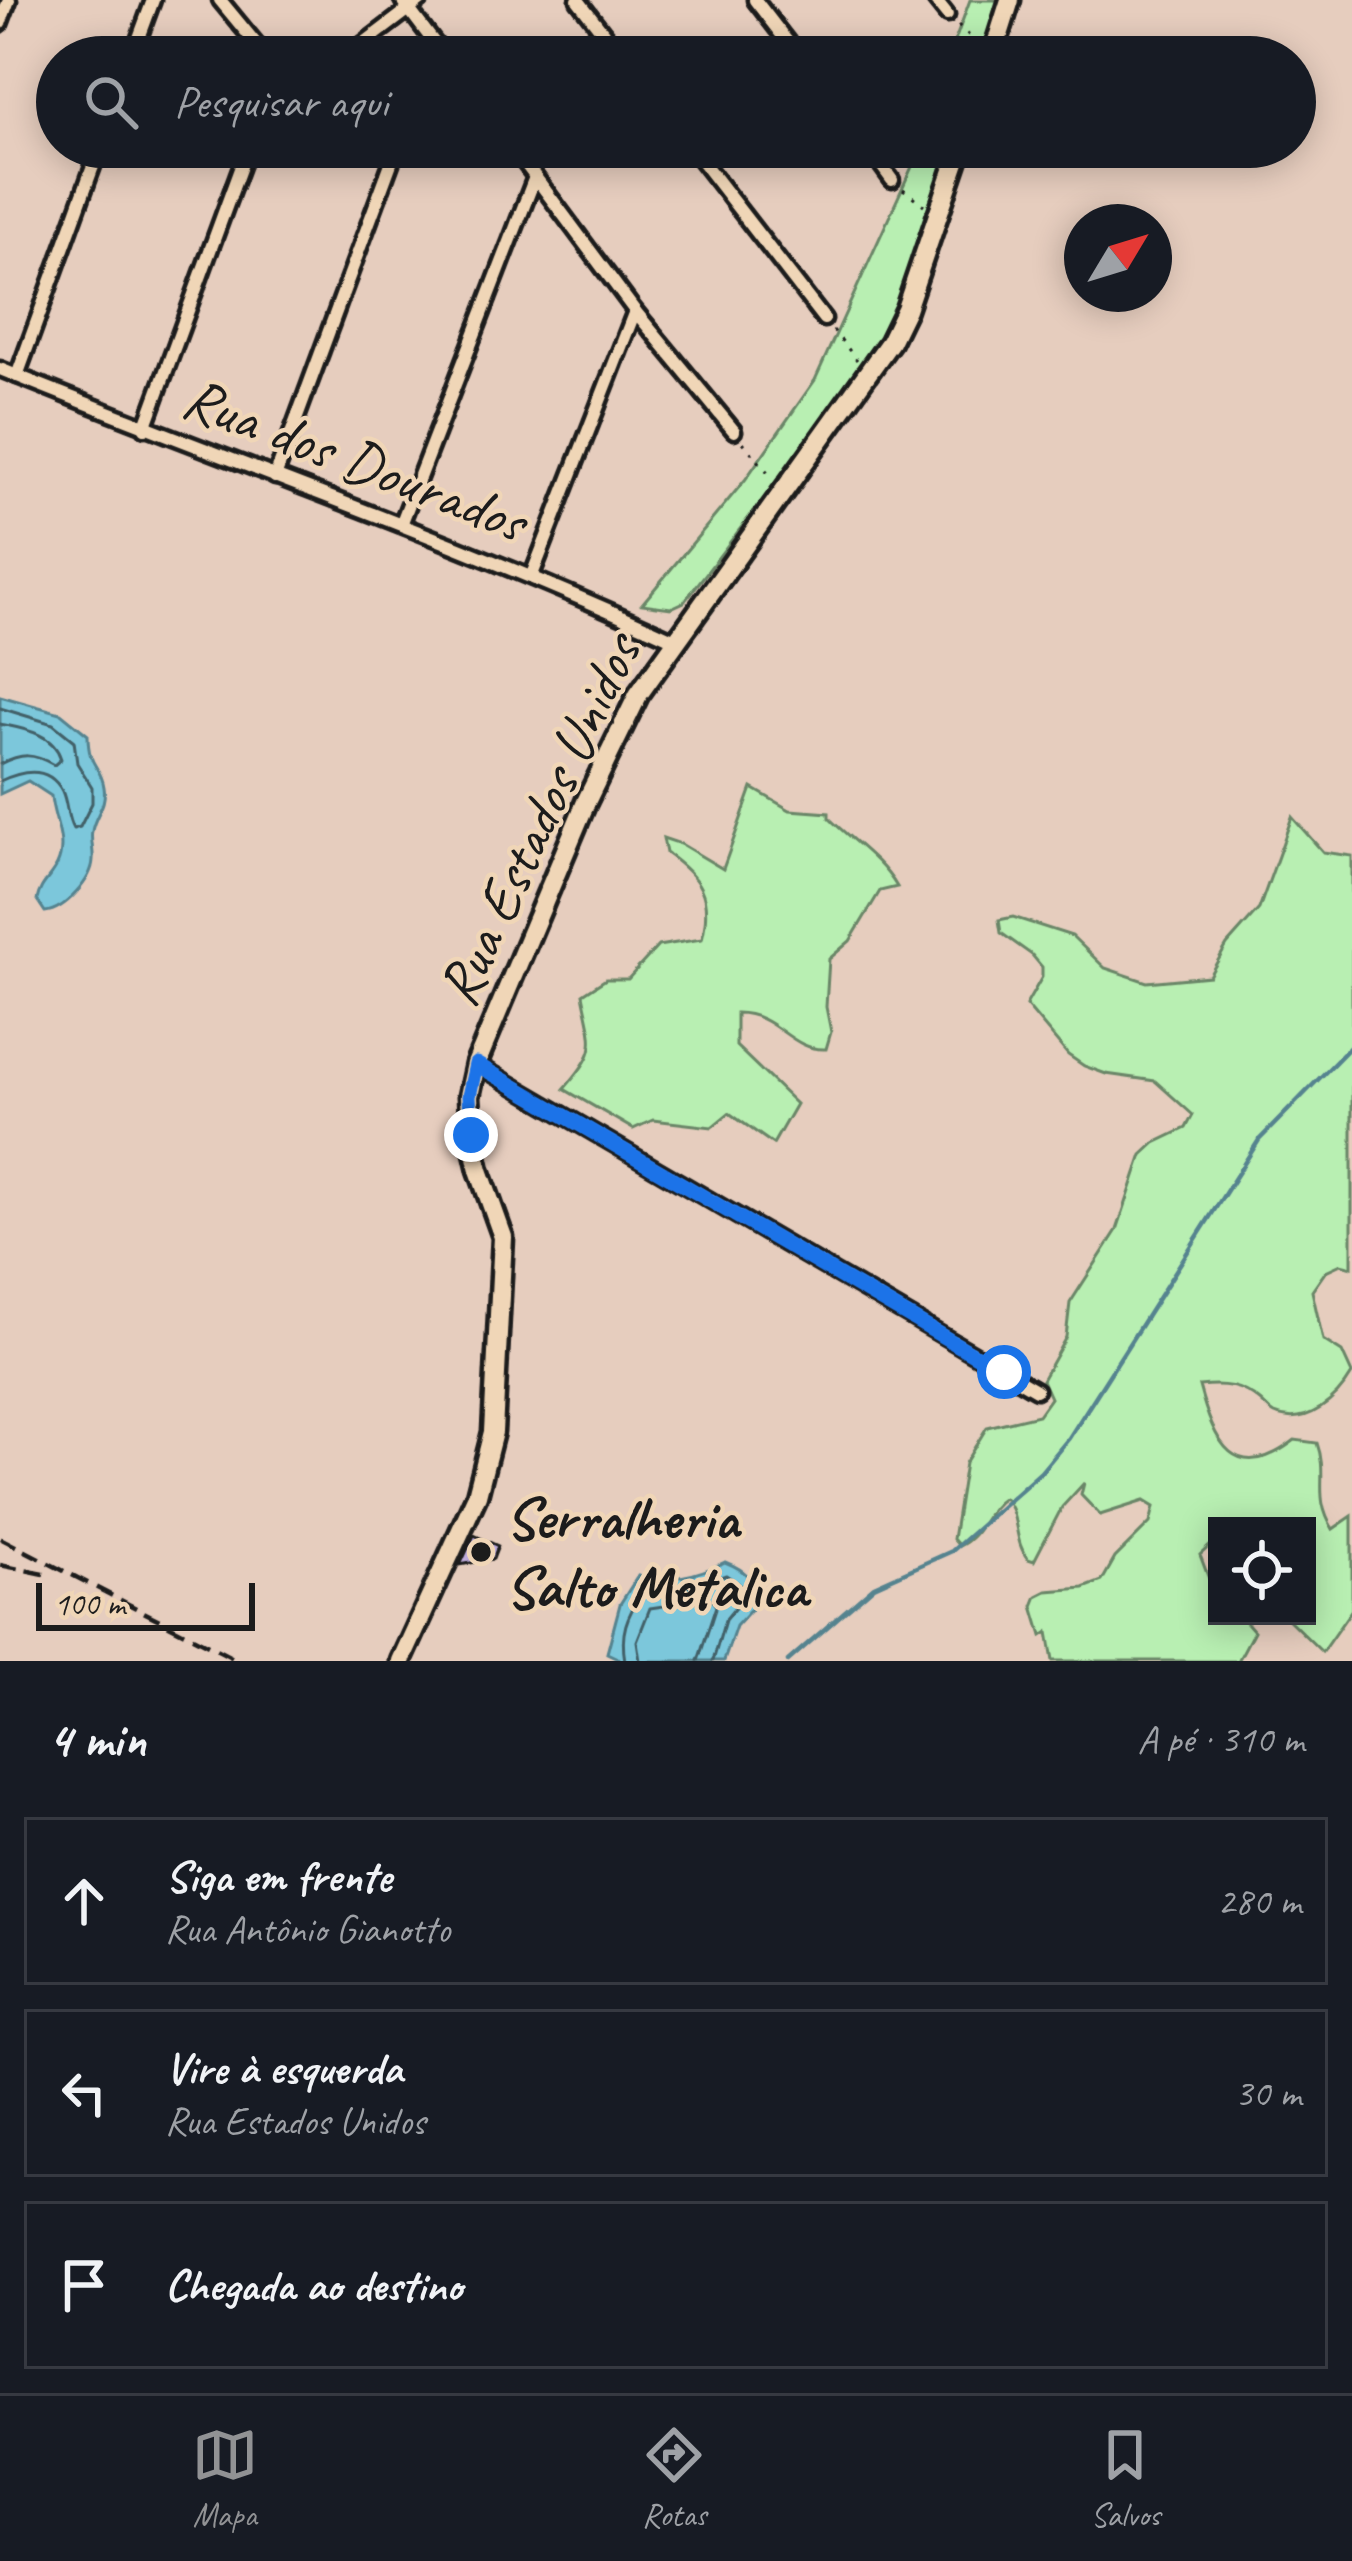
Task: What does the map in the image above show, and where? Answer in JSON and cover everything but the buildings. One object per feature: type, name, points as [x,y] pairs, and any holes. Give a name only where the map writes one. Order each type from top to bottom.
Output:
[{"type":"street","points":[[0,24],[9,0]]},
{"type":"street","points":[[140,36],[153,0]]},
{"type":"street","points":[[220,0],[250,36]]},
{"type":"street","points":[[578,0],[606,36]]},
{"type":"street","points":[[755,0],[783,36]]},
{"type":"street","points":[[935,0],[947,15]]},
{"type":"street","points":[[999,36],[1010,0]]},
{"type":"street","points":[[371,36],[411,3],[429,36]]},
{"type":"street","points":[[17,376],[92,168]]},
{"type":"street","points":[[145,428],[240,168]]},
{"type":"street","points":[[275,477],[389,168]]},
{"type":"street","points":[[528,168],[734,431]]},
{"type":"street","points":[[708,168],[824,319]]},
{"type":"street","points":[[883,168],[892,180]]},
{"type":"street","name":"Rua Estados Unidos","points":[[401,1661],[477,1495],[493,1432],[503,1237],[471,1135],[469,1096],[476,1064],[586,802],[638,695],[869,375],[906,309],[954,168]]},
{"type":"street","points":[[402,522],[535,177]]},
{"type":"street","points":[[532,575],[635,310]]},
{"type":"street","name":"Rua dos Dourados","points":[[0,369],[402,522],[675,640]]},
{"type":"street","points":[[476,1064],[1036,1390]]},
{"type":"path","points":[[947,15],[970,36]]},
{"type":"path","points":[[892,180],[939,216]]},
{"type":"path","points":[[824,319],[869,375]]},
{"type":"path","points":[[734,431],[784,492]]},
{"type":"green space","points":[[970,0],[1006,0],[994,36],[957,36]]},
{"type":"green space","points":[[911,168],[950,168],[917,262],[862,370],[684,602],[671,608],[642,604],[745,480],[815,380]]},
{"type":"green space","points":[[752,788],[790,810],[829,813],[897,887],[880,891],[850,941],[829,959],[826,1007],[831,1032],[826,1049],[803,1044],[762,1019],[736,1013],[736,1046],[796,1104],[773,1144],[729,1113],[712,1127],[653,1120],[633,1129],[564,1089],[584,1064],[591,1045],[583,994],[606,979],[628,979],[658,946],[702,939],[706,911],[701,889],[666,853],[663,838],[723,869]]},
{"type":"green space","points":[[1292,817],[1323,852],[1352,856],[1352,1267],[1341,1264],[1326,1271],[1312,1291],[1323,1340],[1342,1352],[1352,1374],[1330,1401],[1299,1417],[1275,1414],[1239,1388],[1199,1386],[1220,1440],[1242,1458],[1274,1453],[1295,1440],[1317,1443],[1322,1496],[1333,1529],[1352,1516],[1352,1609],[1322,1652],[1294,1625],[1316,1625],[1316,1517],[1208,1517],[1208,1547],[1200,1555],[1208,1576],[1208,1625],[1249,1625],[1254,1631],[1238,1661],[1053,1661],[1048,1632],[1042,1636],[1033,1606],[1037,1596],[1102,1581],[1115,1558],[1150,1523],[1154,1507],[1144,1501],[1100,1515],[1081,1495],[1084,1483],[1062,1507],[1034,1561],[1023,1552],[1004,1498],[959,1546],[953,1539],[965,1463],[987,1427],[1038,1415],[1050,1398],[1042,1380],[1066,1337],[1070,1303],[1117,1230],[1142,1155],[1186,1128],[1193,1115],[1155,1081],[1106,1074],[1068,1055],[1026,1005],[1042,977],[1042,967],[1001,933],[999,920],[1013,917],[1072,936],[1105,968],[1147,982],[1209,976],[1227,945],[1259,909]]},
{"type":"water","points":[[0,696],[61,713],[88,735],[90,754],[104,787],[92,831],[88,876],[69,900],[45,912],[37,900],[60,856],[59,831],[51,796],[28,781],[0,794]]},
{"type":"water","points":[[725,1562],[748,1577],[756,1604],[736,1626],[724,1661],[624,1661],[607,1653],[620,1604],[638,1576],[683,1576]]},
{"type":"waterway","points":[[788,1661],[874,1586],[952,1551],[1041,1472],[1069,1438],[1259,1140],[1352,1045]]},
{"type":"railway","points":[[0,1538],[239,1661]]},
{"type":"railway","points":[[0,1565],[49,1575]]},
{"type":"place","name":"Serralheria Salto Metalica","points":[[481,1552]]},
{"type":"route","points":[[471,1135],[469,1096],[476,1064],[1004,1372]]}]
